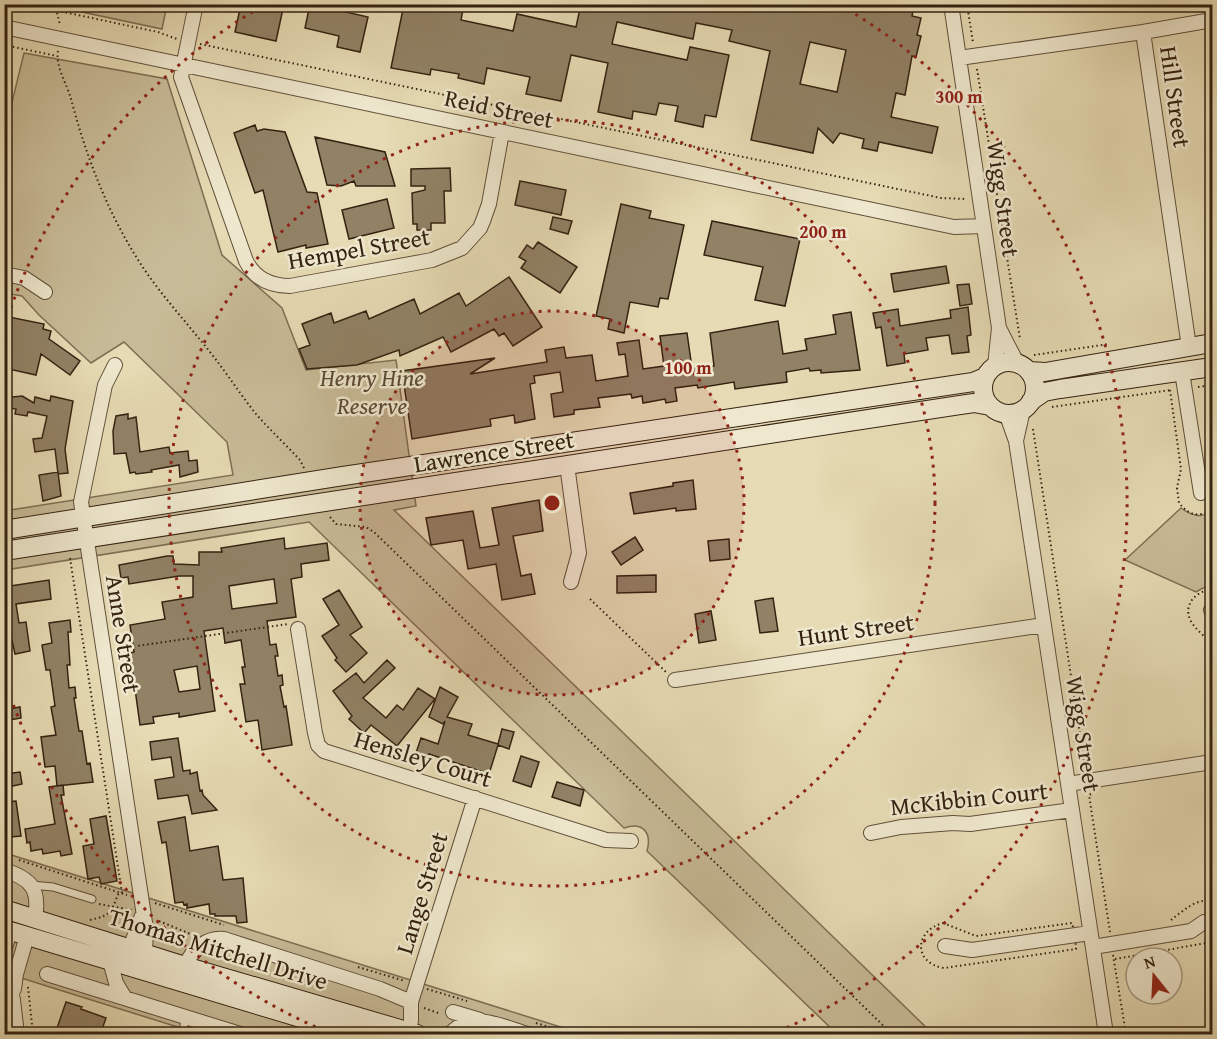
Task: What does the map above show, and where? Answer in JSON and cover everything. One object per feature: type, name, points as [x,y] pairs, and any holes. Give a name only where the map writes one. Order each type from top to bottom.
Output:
[{"type":"street","name":"Hempel Street","points":[[196,4],[181,77],[246,261],[256,276],[272,284],[291,286],[432,260],[462,248],[480,228],[489,204],[502,132]]},
{"type":"street","name":"Wigg Street","points":[[951,4],[999,328],[990,371]]},
{"type":"street","points":[[959,58],[1212,20]]},
{"type":"street","name":"Reid Street","points":[[4,27],[954,227],[984,226]]},
{"type":"street","name":"Hill Street","points":[[1143,32],[1189,347]]},
{"type":"street","points":[[4,274],[24,278],[45,292]]},
{"type":"street","name":"Wigg Street","points":[[999,328],[1026,363]]},
{"type":"street","points":[[1026,363],[1035,386],[1021,410],[983,393],[990,371],[1010,362],[1026,363],[1045,372],[1212,343]]},
{"type":"street","name":"Anne Street","points":[[115,365],[105,385],[81,497],[82,519],[143,914],[138,950]]},
{"type":"street","name":"Lawrence Street","points":[[4,552],[967,404],[975,403],[1021,410],[1044,392],[1183,381],[1212,367]]},
{"type":"street","name":"Lawrence Street","points":[[4,530],[973,382],[990,371]]},
{"type":"street","points":[[1183,381],[1201,493]]},
{"type":"street","name":"Wigg Street","points":[[1021,410],[1016,441],[1106,1035]]},
{"type":"street","points":[[777,411],[780,433]]},
{"type":"street","points":[[563,443],[579,553],[571,582]]},
{"type":"street","points":[[286,486],[290,508]]},
{"type":"street","name":"Hunt Street","points":[[675,680],[1044,625]]},
{"type":"street","name":"Hensley Court","points":[[298,628],[315,733],[321,748],[330,753],[606,840],[631,842]]},
{"type":"street","points":[[1068,784],[1088,788],[1212,762]]},
{"type":"street","name":"Lange Street","points":[[405,1033],[405,1009],[411,1002],[475,798]]},
{"type":"street","name":"McKibbin Court","points":[[871,833],[901,827],[970,824],[1072,810]]},
{"type":"street","points":[[4,951],[14,932],[35,919],[36,898],[31,885],[25,878],[11,872]]},
{"type":"street","name":"Thomas Mitchell Drive","points":[[4,909],[138,950],[182,974],[354,1035]]},
{"type":"street","points":[[1093,947],[1113,952],[1191,931],[1204,922]]},
{"type":"street","points":[[13,1000],[15,976],[20,961],[14,932]]},
{"type":"street","name":"Thomas Mitchell Drive","points":[[14,932],[132,968],[182,974],[405,1033]]},
{"type":"street","points":[[945,946],[972,950],[1090,933]]},
{"type":"street","points":[[182,974],[194,952],[210,940]]},
{"type":"street","name":"Thomas Mitchell Drive","points":[[210,940],[228,940],[380,988],[411,1002]]},
{"type":"street","points":[[132,968],[138,950]]},
{"type":"street","points":[[17,1035],[13,1000],[4,958],[20,961]]},
{"type":"street","name":"Thomas Mitchell Drive","points":[[110,961],[116,983],[125,998]]},
{"type":"street","points":[[47,974],[240,1035]]},
{"type":"street","points":[[453,1012],[527,1035]]},
{"type":"street","points":[[450,1035],[467,1023],[484,1021]]},
{"type":"lane","points":[[31,885],[53,887],[92,899]]},
{"type":"lane","points":[[183,1035],[185,1017]]},
{"type":"path","points":[[26,4],[158,32],[171,38],[941,198],[997,195]]},
{"type":"path","points":[[968,4],[1021,345]]},
{"type":"path","points":[[4,45],[57,56]]},
{"type":"path","points":[[71,99],[95,178],[111,212],[142,266],[256,414],[300,460]]},
{"type":"path","points":[[1026,363],[1118,343]]},
{"type":"path","points":[[1126,1035],[1088,788],[1021,410],[1170,390],[1183,381],[1212,385]]},
{"type":"path","points":[[1170,390],[1181,469],[1177,488],[1179,503],[1193,514],[1202,515],[1212,510]]},
{"type":"path","points":[[374,532],[892,1035]]},
{"type":"path","points":[[70,558],[122,893]]},
{"type":"path","points":[[590,599],[675,680]]},
{"type":"path","points":[[104,650],[286,623],[298,628]]},
{"type":"path","points":[[1088,788],[1100,793]]},
{"type":"path","points":[[92,899],[92,903],[136,910],[180,930],[210,940]]},
{"type":"path","points":[[1165,924],[1194,903],[1205,900],[1212,902]]},
{"type":"path","points":[[1113,952],[1212,942]]},
{"type":"path","points":[[27,980],[33,1035]]},
{"type":"path","points":[[411,1002],[416,1006],[451,1017],[453,1012]]},
{"type":"green space","points":[[67,4],[167,5],[162,29],[68,9]]},
{"type":"green space","name":"Henry Hine Reserve","points":[[24,53],[167,79],[222,255],[282,308],[306,370],[396,360],[416,506],[394,510],[933,1034],[837,1034],[647,851],[647,834],[641,827],[624,828],[309,522],[5,570],[4,511],[233,475],[227,442],[124,342],[91,363],[22,296],[5,293],[5,131]]},
{"type":"green space","points":[[1181,508],[1196,515],[1212,512],[1212,587],[1196,592],[1125,560]]},
{"type":"green space","points":[[5,853],[583,1034],[200,1034],[5,973]]},
{"type":"building","points":[[241,4],[284,4],[276,41],[235,32]]},
{"type":"building","points":[[310,4],[338,4],[337,10],[368,17],[360,52],[337,47],[339,36],[305,28]]},
{"type":"building","points":[[404,4],[464,4],[461,20],[513,31],[517,14],[576,27],[581,4],[803,4],[817,8],[818,4],[914,6],[912,16],[921,18],[917,35],[921,36],[916,57],[912,56],[905,95],[896,93],[891,117],[938,127],[932,153],[879,142],[877,151],[862,148],[864,139],[840,133],[833,143],[818,128],[813,153],[751,140],[770,51],[729,41],[732,30],[696,23],[693,39],[617,22],[612,44],[687,60],[690,47],[729,55],[716,117],[705,115],[703,127],[675,121],[678,106],[659,103],[656,115],[633,111],[632,119],[598,112],[608,63],[571,55],[561,101],[526,94],[530,77],[487,68],[484,84],[458,78],[459,74],[431,69],[430,75],[391,68]],"holes":[[[810,42],[846,50],[837,92],[800,84]]]},
{"type":"building","points":[[255,125],[257,131],[264,129],[285,132],[307,192],[317,193],[328,244],[306,248],[306,245],[278,252],[263,190],[255,193],[234,133]]},
{"type":"building","points":[[315,137],[385,152],[395,186],[356,186],[354,181],[341,186],[327,185]]},
{"type":"building","points":[[450,168],[451,191],[444,191],[445,223],[431,223],[431,230],[417,230],[417,224],[413,224],[412,193],[425,190],[425,186],[411,186],[411,169]]},
{"type":"building","points":[[520,181],[566,190],[561,215],[515,205]]},
{"type":"building","points":[[387,199],[394,228],[349,239],[342,210]]},
{"type":"building","points":[[621,204],[651,211],[649,218],[684,225],[668,299],[660,298],[658,307],[630,302],[624,333],[608,329],[610,319],[596,316]]},
{"type":"building","points":[[553,217],[572,221],[568,234],[550,229]]},
{"type":"building","points":[[712,221],[800,239],[785,306],[755,300],[763,267],[704,255]]},
{"type":"building","points":[[538,242],[577,267],[560,293],[521,268],[526,261],[519,257],[527,245],[533,249]]},
{"type":"building","points":[[946,266],[949,283],[894,292],[891,274]]},
{"type":"building","points":[[509,277],[542,327],[513,346],[504,333],[499,336],[494,329],[451,352],[443,337],[400,356],[399,350],[357,365],[307,369],[299,349],[310,345],[302,324],[331,313],[334,323],[366,311],[369,319],[414,299],[420,314],[459,293],[466,306]]},
{"type":"building","points":[[969,284],[972,304],[960,306],[957,285]]},
{"type":"building","points":[[968,307],[971,335],[967,336],[969,352],[952,354],[949,335],[926,338],[928,350],[904,354],[905,363],[887,366],[881,327],[876,328],[873,313],[898,309],[900,326],[951,318],[950,310]]},
{"type":"building","points":[[851,312],[860,370],[821,373],[821,370],[810,371],[809,368],[786,372],[787,382],[735,389],[734,382],[698,388],[697,385],[675,388],[677,401],[666,403],[665,399],[643,403],[642,396],[632,398],[631,394],[598,398],[600,407],[574,410],[574,414],[554,417],[551,394],[563,392],[560,372],[534,376],[535,383],[530,384],[535,419],[515,423],[514,415],[490,419],[491,426],[412,439],[402,371],[495,358],[470,374],[547,362],[545,350],[564,347],[566,358],[592,355],[596,381],[628,376],[625,354],[619,355],[617,343],[639,340],[643,369],[664,366],[660,336],[687,333],[692,368],[714,366],[710,333],[778,321],[783,354],[807,350],[805,339],[836,334],[833,315]]},
{"type":"building","points":[[4,316],[44,324],[43,329],[51,331],[49,339],[80,361],[70,375],[41,354],[36,375],[4,368]]},
{"type":"building","points":[[22,396],[34,403],[35,397],[50,401],[51,396],[73,401],[65,449],[68,473],[58,474],[55,449],[35,452],[33,439],[42,438],[47,416],[28,412],[27,416],[15,414],[16,409],[4,407],[4,398]]},
{"type":"building","points":[[128,414],[128,419],[136,417],[140,452],[169,447],[170,453],[188,451],[189,461],[197,460],[198,472],[180,477],[179,465],[151,470],[152,472],[130,473],[126,453],[114,454],[113,431],[116,416]]},
{"type":"building","points":[[58,472],[61,496],[43,501],[39,475]]},
{"type":"building","points":[[693,480],[696,509],[676,511],[676,508],[634,514],[630,493],[673,486],[673,483]]},
{"type":"building","points":[[539,500],[543,531],[513,536],[521,576],[531,574],[535,594],[502,600],[496,564],[468,569],[463,540],[431,545],[426,518],[473,511],[480,548],[499,545],[492,508]]},
{"type":"building","points":[[635,537],[643,550],[621,565],[612,552]]},
{"type":"building","points":[[284,538],[285,549],[327,543],[329,560],[301,564],[302,577],[291,579],[296,617],[267,621],[270,645],[276,644],[278,676],[282,675],[283,685],[280,686],[284,707],[286,706],[292,745],[262,750],[258,720],[246,722],[240,684],[245,684],[241,640],[225,643],[223,628],[204,631],[215,711],[179,717],[179,713],[153,717],[154,723],[140,725],[130,653],[134,652],[130,625],[165,619],[162,602],[193,597],[193,576],[129,584],[128,577],[121,578],[119,565],[173,556],[174,564],[199,565],[199,552],[222,552],[221,548]],"holes":[[[274,579],[277,603],[232,609],[229,586]],[[197,666],[200,689],[179,692],[174,670]]]},
{"type":"building","points":[[729,539],[730,559],[710,561],[708,541]]},
{"type":"building","points":[[656,575],[656,592],[617,593],[617,576]]},
{"type":"building","points":[[49,580],[51,599],[16,604],[19,623],[26,622],[30,651],[15,654],[12,640],[4,641],[4,587]]},
{"type":"building","points":[[339,590],[362,627],[350,635],[367,653],[346,672],[335,660],[337,658],[322,636],[339,625],[323,599]]},
{"type":"building","points":[[773,598],[778,631],[760,633],[755,601]]},
{"type":"building","points":[[711,611],[716,640],[699,643],[695,614]]},
{"type":"building","points":[[70,620],[71,632],[68,632],[70,665],[67,665],[69,688],[75,687],[76,698],[74,698],[79,731],[82,731],[87,764],[90,763],[93,782],[57,786],[55,766],[45,767],[41,737],[56,735],[51,707],[55,706],[50,670],[46,670],[42,645],[52,643],[49,623]]},
{"type":"building","points":[[387,660],[395,668],[363,698],[386,718],[397,705],[403,710],[418,688],[435,699],[397,746],[371,725],[364,733],[349,719],[352,716],[333,691],[356,673],[364,683]]},
{"type":"building","points":[[440,687],[458,697],[447,717],[472,724],[468,735],[498,744],[502,729],[514,732],[509,749],[498,745],[489,774],[429,754],[426,760],[415,756],[421,738],[438,744],[445,721],[443,724],[429,717]]},
{"type":"building","points":[[20,707],[21,718],[4,721],[4,710]]},
{"type":"building","points":[[178,738],[183,771],[190,770],[190,774],[197,772],[200,791],[202,790],[203,795],[217,810],[192,814],[188,795],[158,799],[155,780],[174,777],[171,757],[152,760],[150,742]]},
{"type":"building","points":[[521,756],[539,762],[531,787],[513,781]]},
{"type":"building","points":[[20,772],[22,784],[8,787],[6,774]]},
{"type":"building","points":[[557,782],[584,790],[580,806],[552,797]]},
{"type":"building","points":[[63,785],[64,795],[61,795],[72,854],[61,856],[60,851],[43,854],[42,849],[31,851],[25,829],[55,824],[49,787]]},
{"type":"building","points":[[16,801],[21,836],[10,837],[9,833],[4,834],[4,802]]},
{"type":"building","points":[[106,816],[117,881],[101,884],[99,877],[88,879],[83,846],[94,844],[90,819]]},
{"type":"building","points":[[185,817],[190,851],[218,846],[223,880],[243,878],[247,922],[237,923],[236,916],[210,914],[209,904],[187,908],[187,904],[184,905],[183,902],[175,903],[166,842],[162,843],[158,822]]},
{"type":"building","points":[[66,1002],[106,1018],[100,1035],[67,1035],[56,1031]]}]
